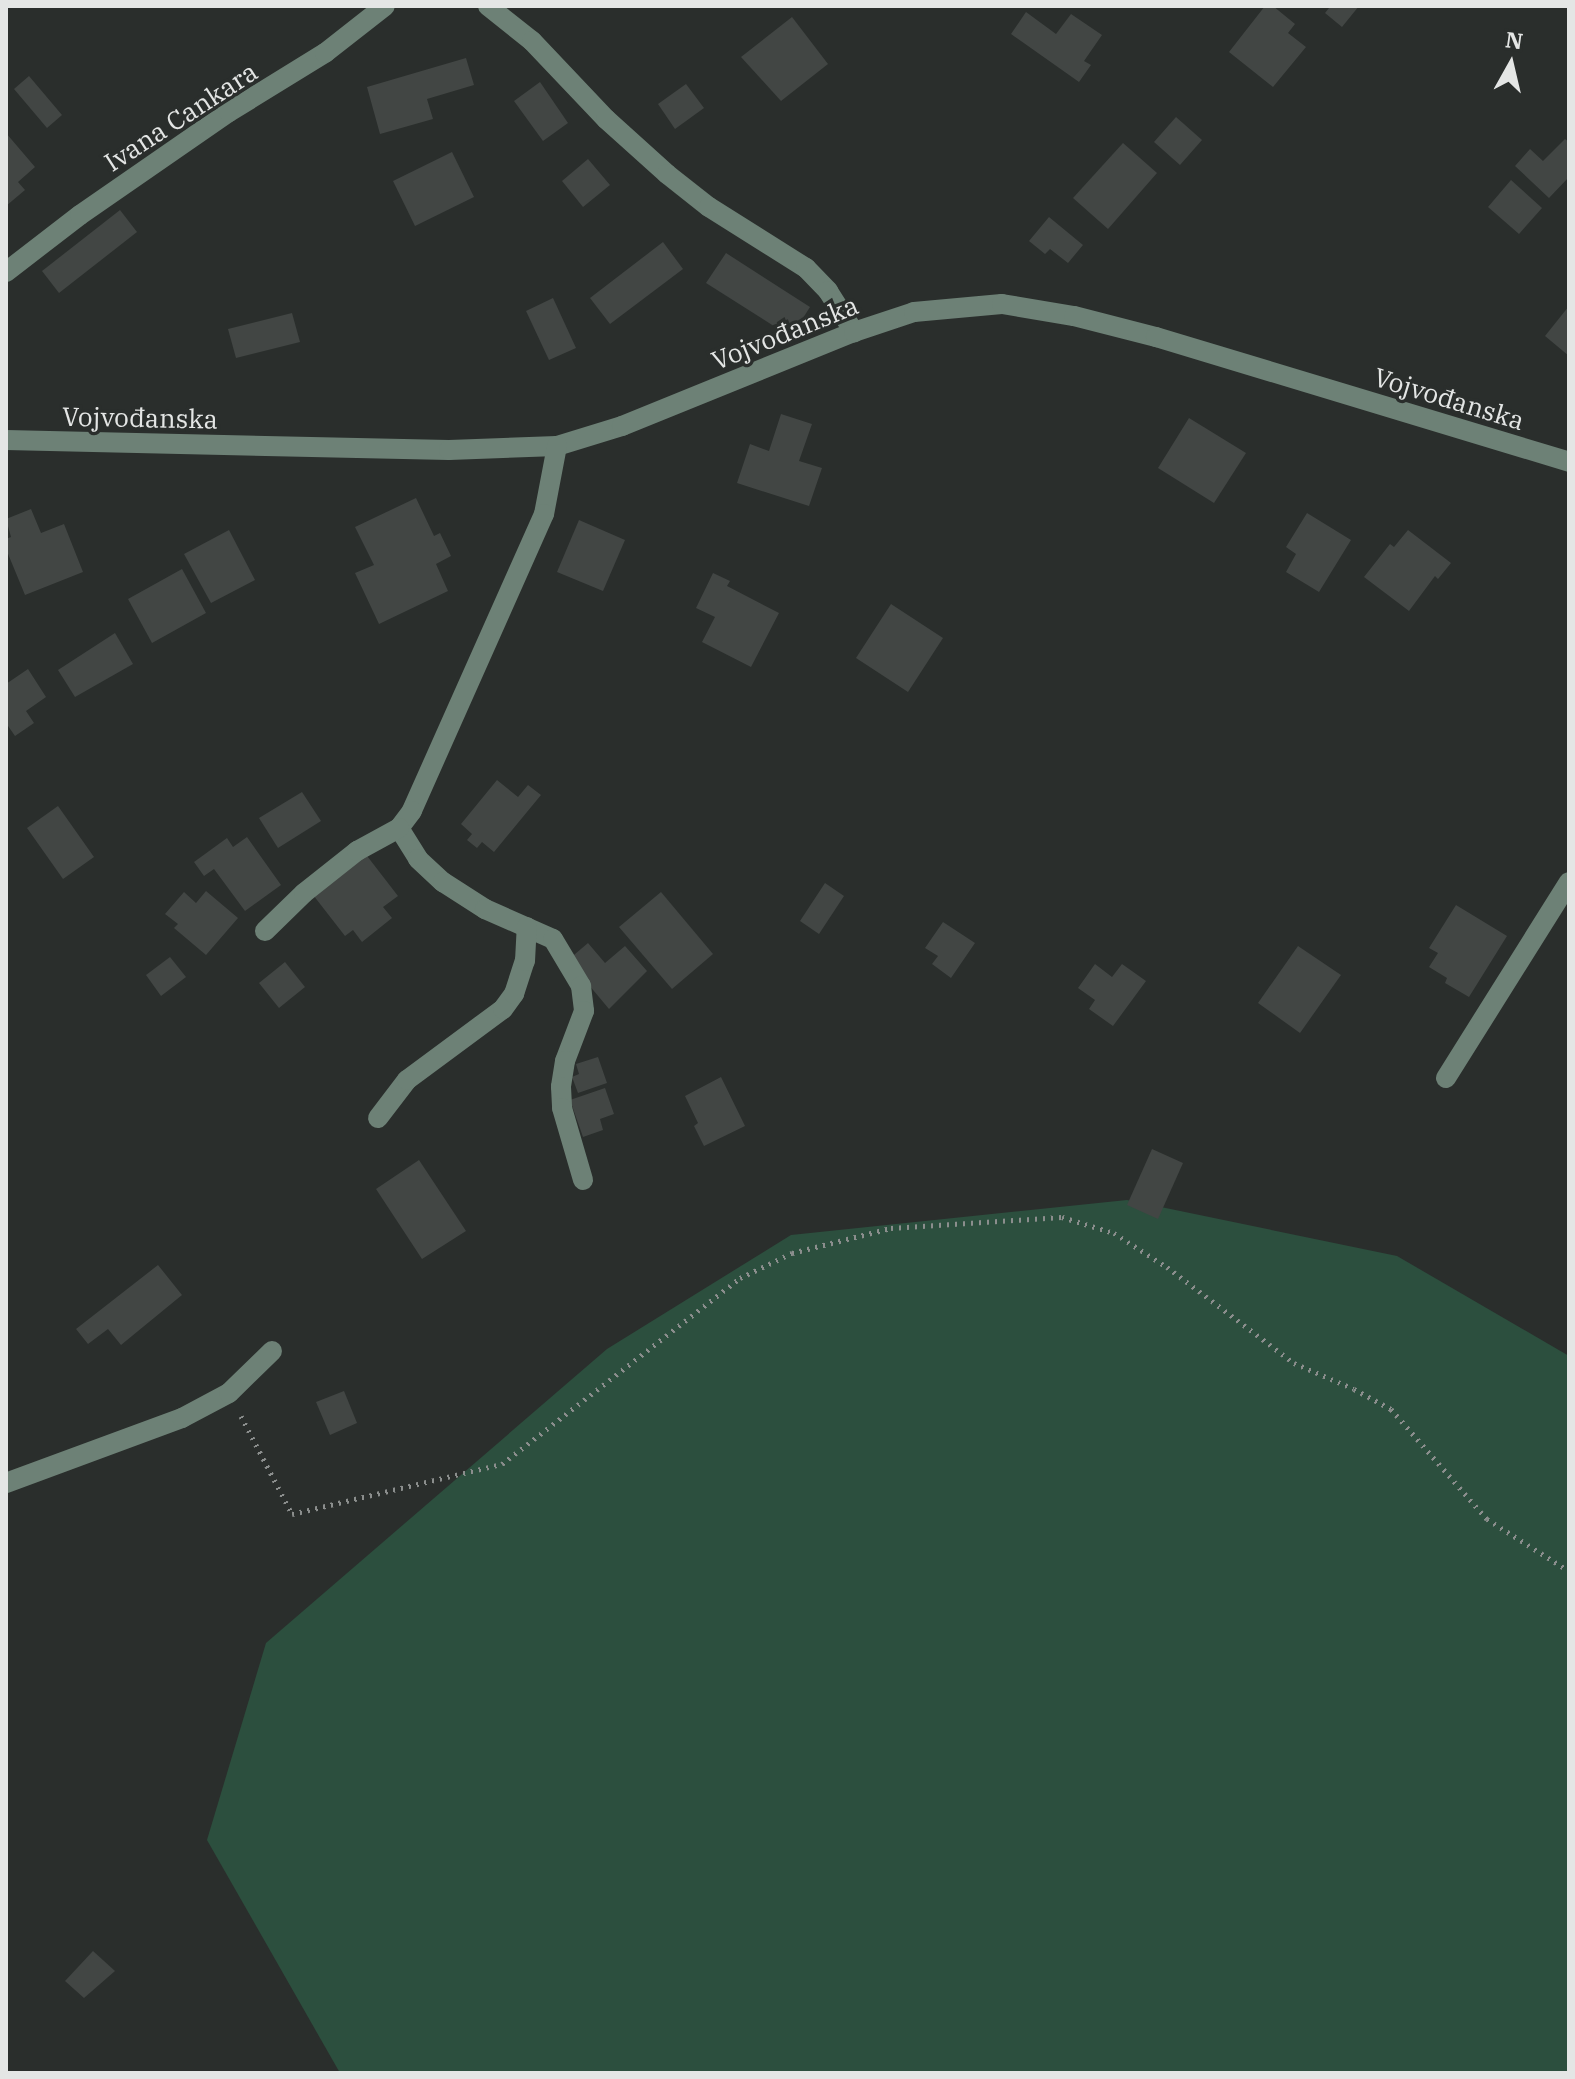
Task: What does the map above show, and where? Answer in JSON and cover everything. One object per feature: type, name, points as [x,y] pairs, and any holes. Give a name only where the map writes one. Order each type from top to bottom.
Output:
[{"type":"street","name":"Ivana Cankara","points":[[6,272],[80,215],[229,112],[325,53],[385,6]]},
{"type":"street","points":[[488,6],[532,41],[649,159],[709,207],[806,268],[828,291],[854,332]]},
{"type":"street","name":"Vojvođanska","points":[[6,440],[449,450],[557,446],[622,426],[854,332],[914,312],[1002,304],[1074,316],[1156,337],[1569,462]]},
{"type":"street","points":[[265,931],[304,893],[357,851],[399,828],[412,811],[544,514],[557,446]]},
{"type":"street","points":[[399,828],[418,859],[443,882],[485,909],[553,939],[585,1000],[565,1061],[561,1087],[562,1108],[583,1180]]},
{"type":"street","points":[[1446,1078],[1569,882]]},
{"type":"street","points":[[378,1118],[407,1080],[503,1009],[514,994],[525,961],[527,927]]},
{"type":"street","points":[[6,1483],[182,1418],[229,1393],[272,1351]]},
{"type":"path","points":[[229,1393],[292,1514],[502,1464],[740,1278],[792,1253],[891,1228],[1062,1217],[1114,1233],[1167,1267],[1294,1363],[1391,1409],[1487,1519],[1569,1571]]},
{"type":"green space","points":[[1127,1200],[1397,1256],[1569,1356],[1569,2073],[340,2073],[207,1840],[266,1643],[607,1349],[791,1235]]},
{"type":"building","points":[[1265,6],[1273,6],[1295,24],[1288,33],[1306,47],[1273,87],[1229,52]]},
{"type":"building","points":[[1326,6],[1359,6],[1342,27],[1325,13],[1329,8]]},
{"type":"building","points":[[1026,12],[1056,34],[1071,14],[1102,35],[1084,61],[1091,65],[1079,82],[1011,34]]},
{"type":"building","points":[[792,17],[828,64],[781,101],[741,57]]},
{"type":"building","points":[[466,58],[474,85],[427,99],[433,119],[380,134],[367,87]]},
{"type":"building","points":[[29,76],[62,115],[47,128],[14,89]]},
{"type":"building","points":[[540,82],[568,123],[543,141],[514,101]]},
{"type":"building","points":[[686,84],[704,108],[675,129],[658,104]]},
{"type":"building","points":[[1176,117],[1202,140],[1180,165],[1154,142]]},
{"type":"building","points":[[6,133],[35,167],[18,182],[25,190],[6,206]]},
{"type":"building","points":[[1565,139],[1569,142],[1569,177],[1549,198],[1515,166],[1530,149],[1543,161]]},
{"type":"building","points":[[1123,143],[1157,173],[1108,229],[1073,198]]},
{"type":"building","points":[[452,152],[474,197],[415,226],[393,181]]},
{"type":"building","points":[[588,159],[610,185],[583,207],[562,181]]},
{"type":"building","points":[[1511,180],[1542,208],[1519,234],[1488,207]]},
{"type":"building","points":[[120,210],[137,232],[59,293],[42,271]]},
{"type":"building","points":[[1049,217],[1083,245],[1068,263],[1050,249],[1045,254],[1029,241]]},
{"type":"building","points":[[663,242],[683,269],[610,324],[590,298]]},
{"type":"building","points":[[726,253],[810,307],[791,337],[706,283]]},
{"type":"building","points":[[553,298],[576,348],[549,360],[526,311]]},
{"type":"building","points":[[1569,306],[1569,356],[1545,336]]},
{"type":"building","points":[[292,313],[300,342],[236,358],[228,329]]},
{"type":"building","points":[[781,414],[812,424],[799,461],[822,468],[809,506],[737,483],[750,444],[769,451]]},
{"type":"building","points":[[1189,418],[1246,453],[1214,503],[1158,468]]},
{"type":"building","points":[[416,498],[434,536],[440,533],[451,556],[436,564],[448,591],[379,624],[355,573],[374,565],[355,527]]},
{"type":"building","points":[[31,509],[41,533],[64,524],[83,572],[25,595],[6,549],[6,539],[11,537],[6,519]]},
{"type":"building","points":[[1307,513],[1351,540],[1319,592],[1286,572],[1296,554],[1286,547]]},
{"type":"building","points":[[579,520],[625,540],[603,591],[557,572]]},
{"type":"building","points":[[229,530],[255,580],[211,603],[184,554]]},
{"type":"building","points":[[1408,530],[1451,563],[1438,579],[1435,576],[1409,611],[1364,577],[1390,544],[1394,547]]},
{"type":"building","points":[[182,569],[206,613],[152,643],[128,599]]},
{"type":"building","points":[[713,573],[730,581],[727,586],[779,613],[751,667],[702,642],[715,617],[696,608]]},
{"type":"building","points":[[891,604],[943,638],[908,692],[856,658]]},
{"type":"building","points":[[115,633],[133,664],[75,697],[58,670]]},
{"type":"building","points":[[28,669],[46,697],[26,711],[34,723],[15,736],[6,723],[6,684]]},
{"type":"building","points":[[497,780],[518,797],[528,785],[541,795],[494,852],[482,842],[477,848],[467,840],[472,834],[461,824]]},
{"type":"building","points":[[302,792],[321,821],[278,848],[259,818]]},
{"type":"building","points":[[58,806],[94,857],[63,879],[27,828]]},
{"type":"building","points":[[247,837],[281,885],[245,911],[214,869],[204,876],[194,862],[227,838],[233,847]]},
{"type":"building","points":[[364,852],[398,896],[383,907],[392,918],[362,942],[353,930],[345,936],[310,891]]},
{"type":"building","points":[[825,883],[844,896],[819,934],[800,921]]},
{"type":"building","points":[[206,891],[238,918],[206,955],[174,928],[178,924],[165,914],[184,892],[196,903]]},
{"type":"building","points":[[661,892],[713,954],[672,989],[619,927]]},
{"type":"building","points":[[1456,905],[1507,936],[1469,997],[1445,983],[1447,978],[1429,967],[1438,953],[1429,948]]},
{"type":"building","points":[[943,922],[975,943],[951,978],[932,964],[938,956],[925,948]]},
{"type":"building","points":[[588,943],[605,963],[625,946],[647,971],[609,1009],[568,960]]},
{"type":"building","points":[[1298,946],[1341,975],[1300,1033],[1258,1003]]},
{"type":"building","points":[[170,957],[186,977],[161,996],[146,975]]},
{"type":"building","points":[[285,962],[305,987],[279,1008],[259,983]]},
{"type":"building","points":[[1095,964],[1112,977],[1122,964],[1146,981],[1113,1026],[1089,1009],[1095,1000],[1078,988]]},
{"type":"building","points":[[598,1057],[607,1083],[578,1093],[572,1077],[579,1074],[576,1064]]},
{"type":"building","points":[[721,1077],[745,1126],[704,1146],[694,1126],[698,1123],[685,1096]]},
{"type":"building","points":[[605,1088],[614,1114],[600,1119],[603,1130],[583,1137],[570,1100]]},
{"type":"building","points":[[1152,1149],[1183,1163],[1158,1219],[1127,1205]]},
{"type":"building","points":[[419,1160],[466,1231],[422,1259],[376,1189]]},
{"type":"building","points":[[158,1265],[182,1295],[121,1345],[108,1329],[88,1344],[76,1329]]},
{"type":"building","points":[[344,1391],[357,1423],[330,1435],[316,1402]]},
{"type":"building","points":[[93,1951],[115,1971],[84,1998],[65,1981]]}]
